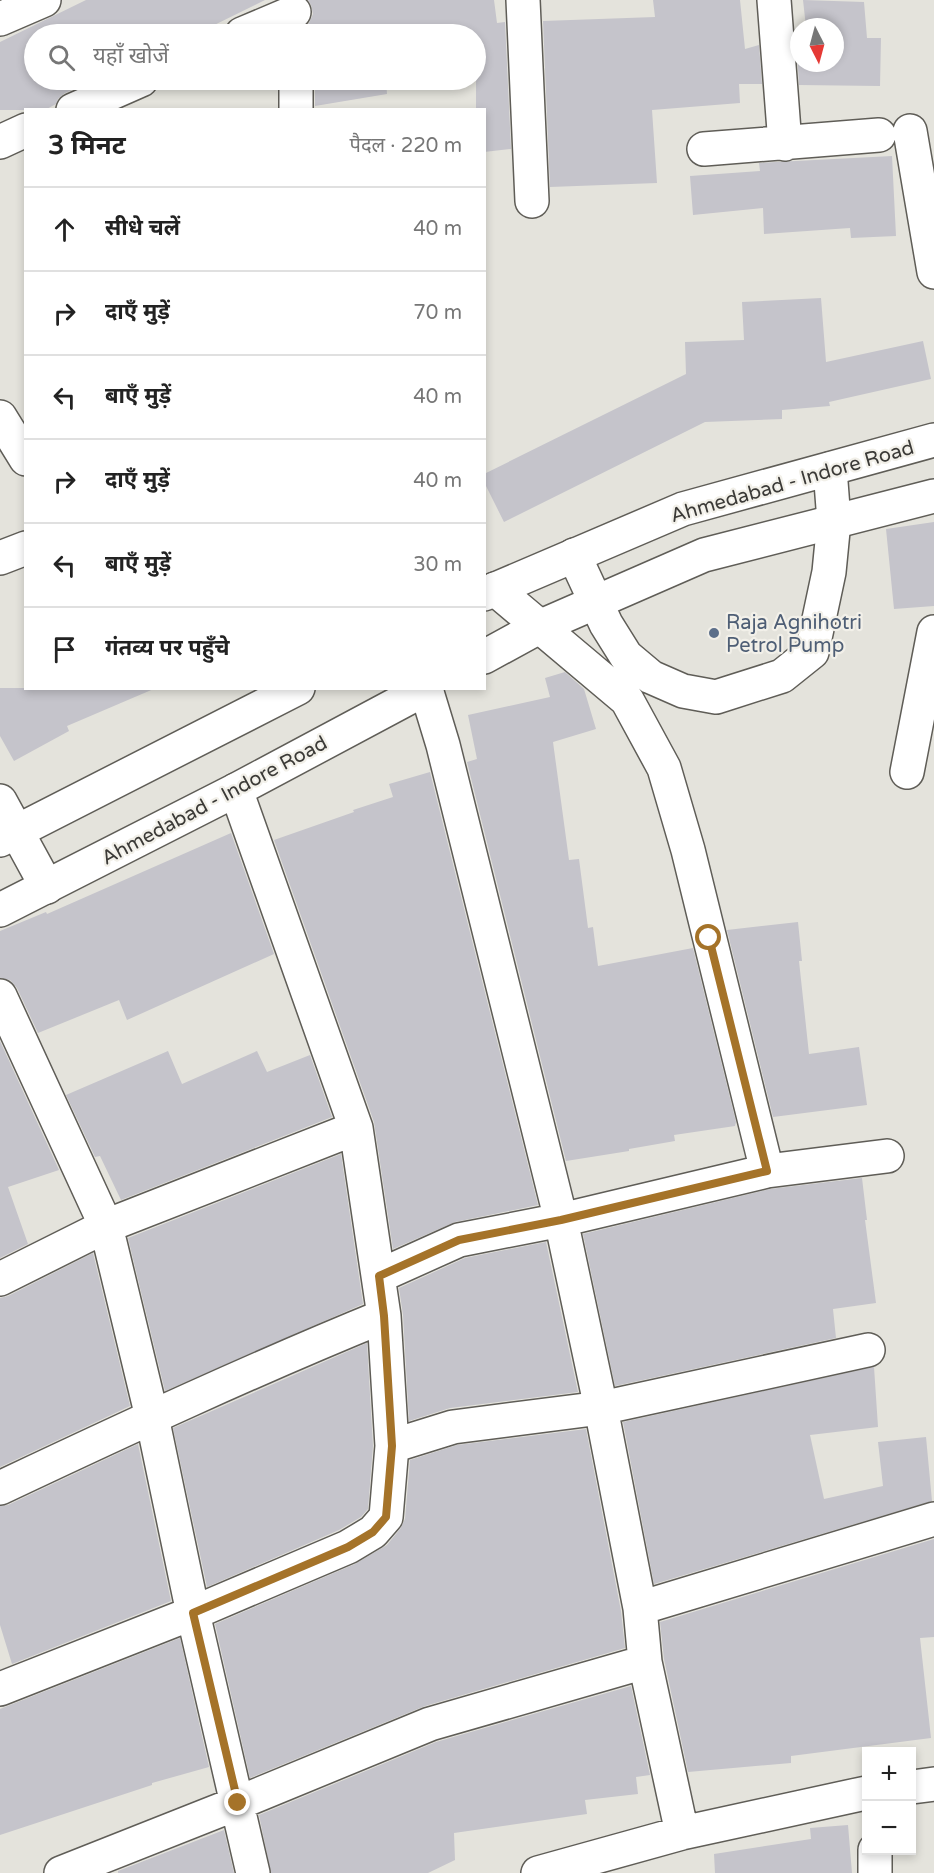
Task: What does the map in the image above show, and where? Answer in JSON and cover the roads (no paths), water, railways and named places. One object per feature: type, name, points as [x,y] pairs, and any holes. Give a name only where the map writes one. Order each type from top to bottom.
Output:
[{"type":"main road","points":[[7,11],[44,0]]},
{"type":"main road","points":[[524,0],[532,201]]},
{"type":"main road","points":[[774,0],[785,144]]},
{"type":"main road","points":[[269,24],[293,15]]},
{"type":"main road","points":[[78,108],[118,90]]},
{"type":"main road","points":[[296,90],[296,108]]},
{"type":"main road","points":[[0,142],[24,131]]},
{"type":"main road","points":[[704,149],[895,133],[934,272]]},
{"type":"main road","points":[[0,417],[24,456]]},
{"type":"main road","name":"Ahmedabad - Indore Road","points":[[490,591],[683,509],[934,440]]},
{"type":"main road","points":[[574,555],[606,624],[626,656],[651,677],[683,691],[716,697],[782,676],[812,652],[829,572],[834,521],[830,469]]},
{"type":"main road","points":[[486,656],[539,627],[704,555],[934,496]]},
{"type":"main road","points":[[0,558],[24,549]]},
{"type":"main road","points":[[490,591],[539,627],[627,700],[664,768],[690,861],[767,1171]]},
{"type":"main road","points":[[907,772],[934,632]]},
{"type":"main road","points":[[9,836],[294,690]]},
{"type":"main road","name":"Ahmedabad - Indore Road","points":[[0,910],[236,790],[425,690]]},
{"type":"main road","points":[[427,690],[561,1220],[640,1608],[645,1662],[682,1833]]},
{"type":"main road","points":[[0,1689],[193,1613],[348,1547],[373,1532],[386,1517],[392,1446],[384,1316],[356,1128],[236,790]]},
{"type":"main road","points":[[0,801],[9,836],[47,887]]},
{"type":"main road","points":[[0,996],[106,1226],[152,1417],[193,1613],[253,1873]]},
{"type":"main road","points":[[0,1279],[106,1226],[356,1128]]},
{"type":"main road","points":[[379,1276],[459,1240],[561,1220],[767,1171],[887,1156]]},
{"type":"main road","points":[[0,1488],[152,1417],[315,1344],[384,1316]]},
{"type":"main road","points":[[392,1446],[453,1427],[601,1408],[868,1350]]},
{"type":"main road","points":[[640,1608],[934,1519]]},
{"type":"main road","points":[[62,1873],[430,1724],[645,1662]]},
{"type":"main road","points":[[916,1786],[934,1784]]},
{"type":"main road","points":[[538,1873],[582,1867],[682,1833],[862,1794]]},
{"type":"main road","points":[[875,1855],[875,1873]]},
{"type":"place","name":"Raja Agnihotri Petrol Pump","points":[[714,633]]}]
